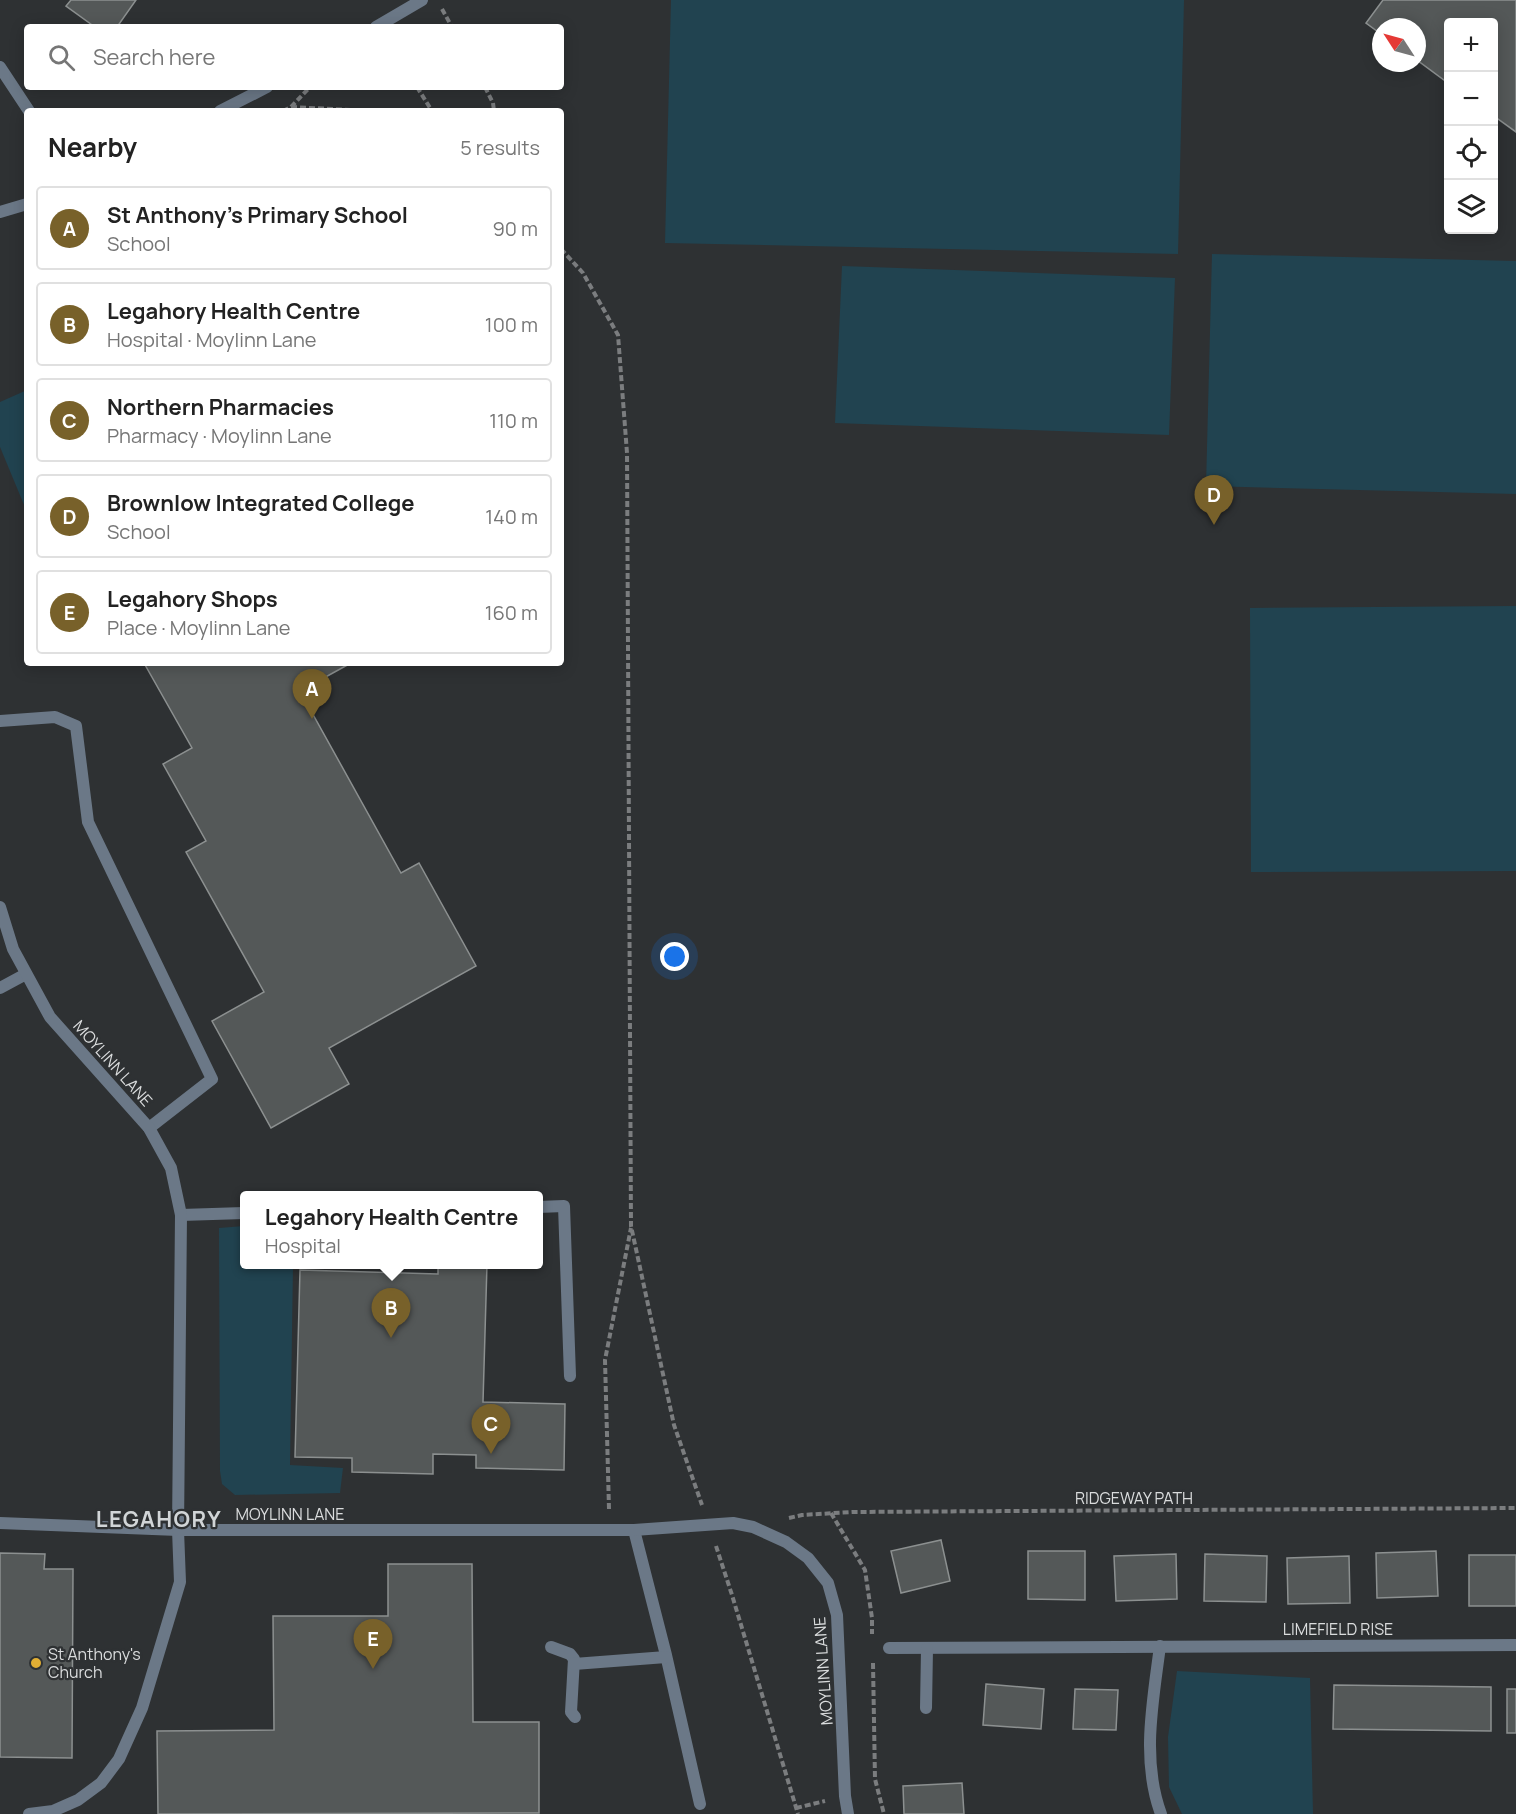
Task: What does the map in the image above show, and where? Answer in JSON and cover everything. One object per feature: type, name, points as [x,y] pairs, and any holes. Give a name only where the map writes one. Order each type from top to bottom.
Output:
[{"type":"street","points":[[381,24],[422,0]]},
{"type":"street","points":[[0,67],[26,108]]},
{"type":"street","points":[[226,108],[261,90]]},
{"type":"street","points":[[0,212],[24,205]]},
{"type":"street","points":[[0,720],[55,717],[76,726],[88,822],[212,1079],[149,1128]]},
{"type":"street","name":"MOYLINN LANE","points":[[0,906],[13,949],[50,1017],[149,1128],[171,1168],[181,1215],[178,1530],[609,1531],[733,1523],[753,1527],[786,1542],[808,1558],[828,1583],[837,1615],[845,1796],[848,1814]]},
{"type":"street","points":[[0,988],[26,974]]},
{"type":"street","points":[[543,1207],[564,1206],[570,1376]]},
{"type":"street","points":[[181,1215],[240,1213]]},
{"type":"street","points":[[0,1523],[178,1530],[180,1581],[142,1708],[119,1759],[101,1783],[78,1800],[53,1811],[29,1814]]},
{"type":"street","points":[[634,1530],[700,1804]]},
{"type":"street","name":"LIMEFIELD RISE","points":[[889,1648],[1516,1645]]},
{"type":"street","points":[[1160,1646],[1150,1730],[1151,1767],[1161,1814]]},
{"type":"street","points":[[551,1647],[570,1654],[574,1659],[571,1712],[575,1717]]},
{"type":"street","points":[[926,1708],[927,1649]]},
{"type":"street","points":[[574,1664],[666,1657]]},
{"type":"path","points":[[438,0],[450,24]]},
{"type":"path","points":[[291,107],[307,90]]},
{"type":"path","points":[[419,90],[430,108]]},
{"type":"path","points":[[486,90],[494,108]]},
{"type":"path","points":[[291,107],[312,108]]},
{"type":"path","points":[[564,252],[583,273],[618,335],[626,442],[631,1227],[605,1360],[609,1531]]},
{"type":"path","points":[[631,1227],[674,1425],[705,1515]]},
{"type":"path","name":"RIDGEWAY PATH","points":[[753,1527],[802,1515],[852,1512],[1516,1508]]},
{"type":"path","points":[[713,1538],[798,1814]]},
{"type":"shaded area","points":[[671,0],[1184,0],[1178,254],[665,243]]},
{"type":"shaded area","points":[[1212,254],[1516,261],[1516,494],[1206,486]]},
{"type":"shaded area","points":[[842,266],[1175,278],[1169,435],[835,423]]},
{"type":"shaded area","points":[[24,391],[24,505],[0,447],[0,402]]},
{"type":"shaded area","points":[[1516,606],[1516,871],[1251,872],[1250,608]]},
{"type":"shaded area","points":[[240,1226],[240,1269],[293,1269],[290,1465],[343,1468],[340,1493],[235,1495],[222,1484],[220,1471],[219,1228]]},
{"type":"shaded area","points":[[1177,1671],[1310,1678],[1313,1814],[1182,1814],[1169,1787],[1168,1737]]},
{"type":"building","points":[[71,0],[136,0],[119,24],[91,24],[66,6]]},
{"type":"building","points":[[1383,0],[1516,0],[1516,132],[1498,119],[1498,18],[1444,18],[1444,80],[1426,67],[1426,18],[1372,18],[1372,27],[1366,23]]},
{"type":"building","points":[[146,666],[346,666],[300,691],[401,873],[419,863],[476,966],[329,1048],[349,1084],[271,1128],[212,1021],[264,992],[186,852],[206,841],[163,764],[192,748]]},
{"type":"building","points":[[438,1269],[487,1269],[483,1402],[565,1404],[564,1470],[476,1468],[476,1455],[433,1454],[433,1474],[352,1472],[352,1458],[295,1457],[300,1270],[438,1274]]},
{"type":"building","points":[[941,1540],[950,1581],[901,1593],[891,1551]]},
{"type":"building","points":[[1028,1551],[1085,1551],[1085,1600],[1028,1599]]},
{"type":"building","points":[[1436,1551],[1438,1596],[1377,1598],[1376,1553]]},
{"type":"building","name":"St Anthony's Church","points":[[0,1553],[45,1554],[44,1569],[73,1569],[72,1758],[0,1757]]},
{"type":"building","points":[[1176,1554],[1177,1599],[1116,1601],[1114,1556]]},
{"type":"building","points":[[1205,1554],[1267,1556],[1266,1602],[1204,1601]]},
{"type":"building","points":[[1469,1555],[1516,1555],[1516,1606],[1469,1606]]},
{"type":"building","points":[[1349,1556],[1350,1603],[1288,1604],[1287,1558]]},
{"type":"building","points":[[388,1564],[472,1564],[473,1722],[539,1722],[539,1813],[158,1814],[157,1731],[274,1730],[273,1616],[388,1616]]},
{"type":"building","points":[[986,1684],[1044,1689],[1041,1729],[983,1725]]},
{"type":"building","points":[[1334,1685],[1491,1687],[1491,1731],[1333,1729]]},
{"type":"building","points":[[1075,1689],[1118,1690],[1116,1730],[1073,1729]]},
{"type":"building","points":[[1507,1689],[1516,1689],[1516,1733],[1507,1733]]},
{"type":"building","points":[[962,1783],[964,1814],[904,1814],[903,1786]]},
{"type":"place","name":"Brownlow Integrated College","points":[[1214,525]]},
{"type":"place","name":"St Anthony's Primary School","points":[[312,719]]},
{"type":"place","name":"Legahory Health Centre","points":[[391,1338]]},
{"type":"place","name":"Northern Pharmacies","points":[[491,1454]]},
{"type":"place","name":"St Anthony's Church","points":[[36,1663]]},
{"type":"place","name":"Legahory Shops","points":[[373,1669]]},
{"type":"district","name":"LEGAHORY","points":[[159,1519]]}]
